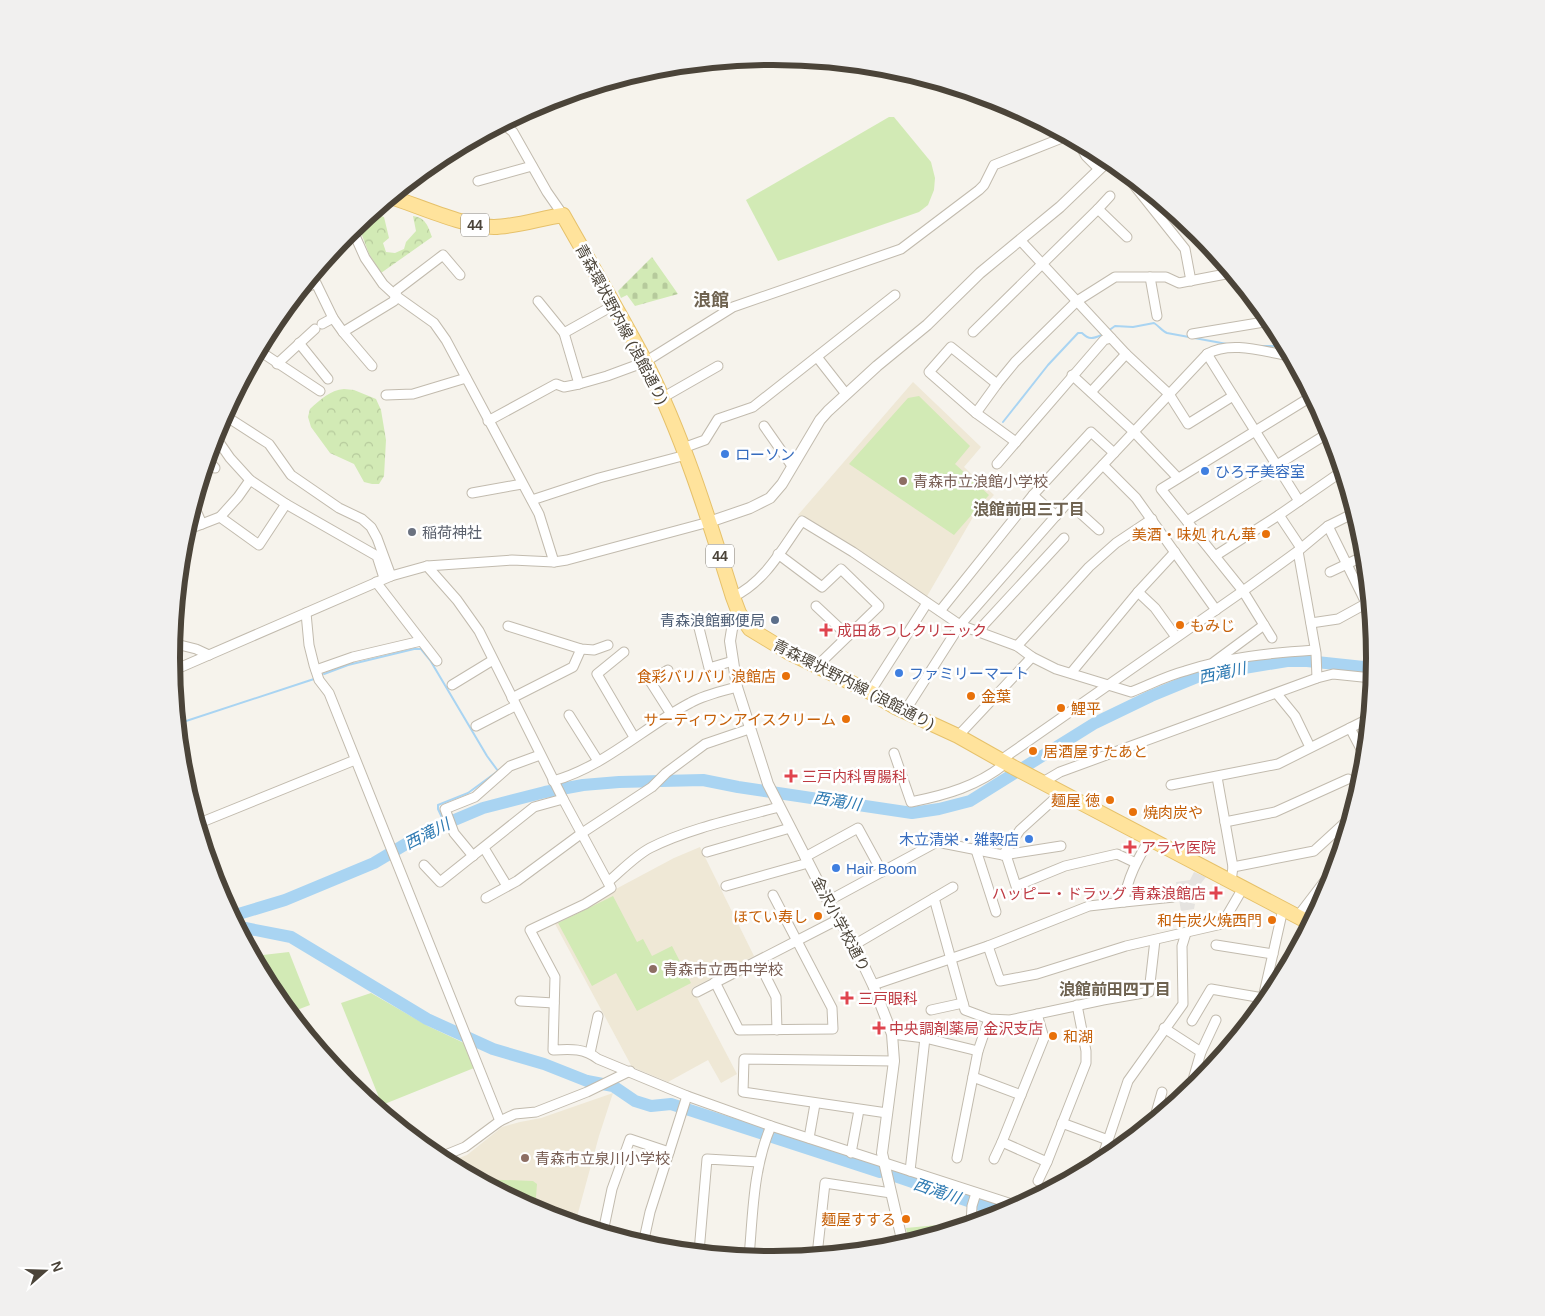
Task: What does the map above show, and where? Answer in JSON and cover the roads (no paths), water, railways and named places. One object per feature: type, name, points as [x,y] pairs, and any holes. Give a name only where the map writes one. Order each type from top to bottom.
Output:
[{"type":"main road","name":"44","points":[[398,199],[488,227],[506,226],[562,215]]},
{"type":"main road","name":"青森環状野内線 (浪館通り)","points":[[562,215],[614,305],[662,398],[684,452],[739,613],[750,629],[759,636],[904,711],[958,736],[1304,920]]},
{"type":"street","points":[[507,128],[513,132],[562,215]]},
{"type":"street","points":[[488,421],[556,384],[564,387],[579,384],[652,360],[733,307],[901,248],[979,190],[984,185],[994,165],[1060,139]]},
{"type":"street","points":[[1085,154],[1099,169]]},
{"type":"street","points":[[478,181],[532,166]]},
{"type":"street","points":[[180,667],[384,578],[427,566],[512,560],[554,562],[566,560],[709,522],[750,508],[770,498],[782,484],[820,420],[846,394],[927,325],[980,273],[1060,207],[1103,166]]},
{"type":"street","points":[[1141,195],[1184,249],[1191,281]]},
{"type":"street","points":[[973,332],[1110,196]]},
{"type":"street","points":[[1098,209],[1127,236]]},
{"type":"street","points":[[355,237],[365,258],[383,284],[396,296],[434,323],[446,340],[532,500],[554,562]]},
{"type":"street","points":[[1020,240],[1126,354],[1168,394],[1188,424],[1233,396]]},
{"type":"street","points":[[342,332],[394,302],[398,290],[443,255],[460,275]]},
{"type":"street","points":[[976,412],[1015,362],[1077,301],[1115,277],[1166,277],[1179,282],[1224,274]]},
{"type":"street","points":[[1150,277],[1156,316]]},
{"type":"street","points":[[312,285],[316,283],[342,332],[372,366]]},
{"type":"street","points":[[532,500],[684,452],[705,440],[718,419],[753,407],[895,295]]},
{"type":"street","points":[[538,301],[564,333],[579,384]]},
{"type":"street","points":[[564,333],[614,305]]},
{"type":"street","points":[[276,364],[318,326],[333,318]]},
{"type":"street","points":[[1192,334],[1261,322]]},
{"type":"street","points":[[997,464],[1108,334]]},
{"type":"street","points":[[299,344],[328,379]]},
{"type":"street","points":[[997,384],[952,347],[929,372],[976,412],[1016,442]]},
{"type":"street","points":[[904,711],[960,624],[1068,502],[1207,354],[1214,349],[1239,347],[1281,354]]},
{"type":"street","points":[[263,354],[320,392]]},
{"type":"street","points":[[1091,392],[1126,354]]},
{"type":"street","points":[[1207,354],[1299,501]]},
{"type":"street","points":[[817,358],[846,394]]},
{"type":"street","points":[[662,398],[718,366]]},
{"type":"street","points":[[1072,375],[1158,455],[1178,478]]},
{"type":"street","points":[[386,395],[413,394],[466,378]]},
{"type":"street","points":[[1272,638],[1242,591],[1162,489],[1306,400]]},
{"type":"street","points":[[230,419],[269,444],[291,475],[339,508],[362,519],[371,528],[377,538],[384,578]]},
{"type":"street","points":[[764,426],[792,466]]},
{"type":"street","points":[[940,611],[1033,495],[1091,432],[1114,453]]},
{"type":"street","points":[[1187,521],[1322,437]]},
{"type":"street","points":[[220,444],[250,480],[286,504],[377,556],[384,578],[421,641],[436,661]]},
{"type":"street","points":[[212,465],[215,468]]},
{"type":"street","points":[[1102,465],[1136,498],[1152,518],[1216,610]]},
{"type":"street","points":[[1215,556],[1279,516],[1336,475]]},
{"type":"street","points":[[195,527],[220,517],[250,480]]},
{"type":"street","points":[[472,493],[522,484]]},
{"type":"street","points":[[1033,495],[1056,516]]},
{"type":"street","points":[[1068,502],[1099,530]]},
{"type":"street","points":[[220,517],[259,545],[286,504]]},
{"type":"street","points":[[198,514],[202,524]]},
{"type":"street","points":[[1279,516],[1299,550],[1311,623],[1317,678]]},
{"type":"street","points":[[894,753],[911,802],[961,790],[985,779],[1108,686],[1299,550],[1328,526],[1348,516]]},
{"type":"street","points":[[1017,646],[1089,567],[1116,543],[1152,518]]},
{"type":"street","points":[[733,597],[758,580],[802,520],[960,624],[1017,646],[1032,657],[1056,669],[1071,672],[1108,686],[1131,692],[1174,674],[1210,664],[1252,655],[1315,652]]},
{"type":"street","points":[[1328,526],[1361,592]]},
{"type":"street","points":[[978,631],[1064,538]]},
{"type":"street","points":[[1071,672],[1138,592],[1175,552]]},
{"type":"street","points":[[778,554],[822,587],[841,569],[878,606],[817,666]]},
{"type":"street","points":[[1330,572],[1357,559]]},
{"type":"street","points":[[427,566],[457,600],[479,631],[562,798],[611,888],[585,904],[530,930],[555,977],[553,1050],[580,1049],[598,1059],[630,1071],[769,1132],[809,1138],[910,1171],[974,1200],[1003,1204]]},
{"type":"street","points":[[1138,592],[1155,608],[1176,637]]},
{"type":"street","points":[[870,692],[928,602]]},
{"type":"street","points":[[816,606],[848,636]]},
{"type":"street","points":[[1311,623],[1338,619],[1363,607]]},
{"type":"street","points":[[306,613],[310,645],[319,680],[329,694],[335,708],[500,1121]]},
{"type":"street","name":"金沢小学校通り","points":[[739,613],[732,629],[730,641],[737,687],[768,784],[806,860],[854,945],[873,985],[892,1034],[894,1061],[882,1153],[901,1237]]},
{"type":"street","points":[[1210,664],[1264,625]]},
{"type":"street","points":[[508,626],[581,649],[594,650],[608,645]]},
{"type":"street","points":[[698,628],[709,668],[733,661]]},
{"type":"street","points":[[316,670],[353,657],[421,641]]},
{"type":"street","points":[[180,645],[209,655]]},
{"type":"street","points":[[476,726],[573,668],[581,649]]},
{"type":"street","points":[[624,652],[597,674],[634,737]]},
{"type":"street","points":[[958,736],[1032,657]]},
{"type":"street","points":[[452,685],[493,660]]},
{"type":"street","points":[[668,670],[650,681],[671,714]]},
{"type":"street","points":[[1043,782],[1060,772],[1317,678],[1333,674],[1365,677]]},
{"type":"street","points":[[554,782],[571,776],[598,761],[691,702],[737,687]]},
{"type":"street","points":[[1277,694],[1295,716],[1310,747]]},
{"type":"street","points":[[569,715],[598,761]]},
{"type":"street","points":[[1171,785],[1278,764],[1361,722]]},
{"type":"street","points":[[1350,728],[1358,746]]},
{"type":"street","points":[[486,898],[507,886],[652,787],[666,773],[705,744],[749,729]]},
{"type":"street","points":[[473,856],[454,833],[445,809],[476,797],[510,766],[540,755]]},
{"type":"street","points":[[203,822],[355,760]]},
{"type":"street","points":[[988,946],[1000,981],[1037,974],[1126,946],[1222,924],[1237,884],[1217,777]]},
{"type":"street","points":[[1225,822],[1275,812],[1348,779]]},
{"type":"street","points":[[1004,855],[1020,830],[1062,792]]},
{"type":"street","points":[[424,865],[440,882],[534,807],[562,798]]},
{"type":"street","points":[[608,882],[649,849],[777,803]]},
{"type":"street","points":[[1233,866],[1314,851],[1340,827]]},
{"type":"street","points":[[708,852],[790,828]]},
{"type":"street","points":[[726,886],[806,860],[858,828],[882,872]]},
{"type":"street","points":[[1124,902],[1126,888],[1136,863],[1150,838]]},
{"type":"street","points":[[828,901],[937,842],[1004,855],[1061,846]]},
{"type":"street","points":[[484,848],[507,886]]},
{"type":"street","points":[[976,850],[996,912]]},
{"type":"street","points":[[1004,855],[1016,886],[1065,866],[1117,854],[1136,863]]},
{"type":"street","points":[[854,945],[954,887]]},
{"type":"street","points":[[715,982],[739,1030],[833,1029],[832,1008],[773,895]]},
{"type":"street","points":[[873,985],[988,946],[1088,906],[1174,897]]},
{"type":"street","points":[[934,898],[963,1004],[966,1010],[989,1019],[1010,1020],[1077,1005],[1150,992],[1155,940]]},
{"type":"street","points":[[1265,988],[1283,909]]},
{"type":"street","points":[[697,992],[839,919]]},
{"type":"street","points":[[1105,1149],[1128,1081],[1164,1028],[1183,1004],[1182,946],[1186,933]]},
{"type":"street","points":[[1216,945],[1273,954]]},
{"type":"street","points":[[758,960],[776,997],[777,1030]]},
{"type":"street","points":[[1192,1021],[1211,989],[1259,997]]},
{"type":"street","points":[[520,1001],[554,1002]]},
{"type":"street","points":[[931,1010],[963,1004]]},
{"type":"street","points":[[1038,1182],[1086,1062],[1086,1051],[1077,1005]]},
{"type":"street","points":[[994,1159],[1044,1038],[1037,1014]]},
{"type":"street","points":[[590,1053],[598,1016]]},
{"type":"street","points":[[957,1158],[978,1051],[989,1019]]},
{"type":"street","points":[[1194,1075],[1200,1052],[1216,1020]]},
{"type":"street","points":[[1164,1028],[1200,1052]]},
{"type":"street","points":[[892,1034],[925,1038],[978,1051]]},
{"type":"street","points":[[910,1171],[925,1038]]},
{"type":"street","points":[[887,1113],[743,1092],[744,1059],[894,1061]]},
{"type":"street","points":[[448,1154],[465,1147],[500,1121],[515,1114],[536,1112],[596,1088],[630,1071]]},
{"type":"street","points":[[973,1077],[1021,1095]]},
{"type":"street","points":[[1157,1109],[1162,1092]]},
{"type":"street","points":[[645,1237],[650,1212],[687,1096]]},
{"type":"street","points":[[809,1138],[815,1104]]},
{"type":"street","points":[[852,1153],[859,1110]]},
{"type":"street","points":[[1062,1123],[1108,1140]]},
{"type":"street","points":[[751,1250],[756,1180],[759,1162],[769,1132]]},
{"type":"street","points":[[603,1226],[612,1190],[630,1139],[669,1152]]},
{"type":"street","points":[[1002,1142],[1047,1162]]},
{"type":"street","points":[[699,1246],[707,1159],[759,1162]]},
{"type":"street","points":[[818,1249],[825,1182],[891,1193]]},
{"type":"street","points":[[972,1217],[974,1200]]},
{"type":"waterway","points":[[1108,331],[1115,326],[1133,327],[1154,323],[1167,333],[1227,344]]},
{"type":"waterway","points":[[1003,422],[1048,365],[1078,333],[1092,338],[1104,334]]},
{"type":"waterway","points":[[1259,346],[1277,346]]},
{"type":"waterway","points":[[324,674],[348,665],[414,649],[421,649],[430,660],[487,756],[498,771],[468,793],[438,805],[445,824]]},
{"type":"waterway","name":"西滝川","points":[[238,914],[285,900],[374,863],[426,832],[483,808],[545,792],[583,785],[619,782],[703,780],[912,813],[939,809],[970,801],[1095,723],[1151,696],[1202,675],[1287,661],[1307,661],[1366,667]]},
{"type":"waterway","points":[[184,722],[314,679]]},
{"type":"waterway","name":"西滝川","points":[[245,928],[291,937],[427,1019],[493,1049],[544,1064],[587,1081],[613,1086],[635,1101],[651,1106],[671,1104],[880,1172]]},
{"type":"waterway","name":"西滝川","points":[[895,1176],[994,1208]]},
{"type":"place","name":"ローソン","points":[[725,454]]},
{"type":"place","name":"ひろ子美容室","points":[[1205,471]]},
{"type":"place","name":"青森市立浪館小学校","points":[[903,481]]},
{"type":"place","name":"稲荷神社","points":[[412,532]]},
{"type":"place","name":"美酒・味処 れん華","points":[[1266,534]]},
{"type":"place","name":"青森浪館郵便局","points":[[775,620]]},
{"type":"place","name":"もみじ","points":[[1180,625]]},
{"type":"place","name":"成田あつしクリニック","points":[[826,630]]},
{"type":"place","name":"ファミリーマート","points":[[899,673]]},
{"type":"place","name":"食彩バリバリ 浪館店","points":[[786,676]]},
{"type":"place","name":"金葉","points":[[971,696]]},
{"type":"place","name":"鯉平","points":[[1061,708]]},
{"type":"place","name":"サーティワンアイスクリーム","points":[[846,719]]},
{"type":"place","name":"居酒屋すたあと","points":[[1033,751]]},
{"type":"place","name":"三戸内科胃腸科","points":[[791,776]]},
{"type":"place","name":"麺屋 徳","points":[[1110,800]]},
{"type":"place","name":"焼肉炭や","points":[[1133,812]]},
{"type":"place","name":"木立清栄・雑穀店","points":[[1029,839]]},
{"type":"place","name":"アラヤ医院","points":[[1130,847]]},
{"type":"place","name":"Hair Boom","points":[[836,868]]},
{"type":"place","name":"ハッピー・ドラッグ 青森浪館店","points":[[1216,893]]},
{"type":"place","name":"ほてい寿し","points":[[818,916]]},
{"type":"place","name":"和牛炭火焼西門","points":[[1272,920]]},
{"type":"place","name":"青森市立西中学校","points":[[653,969]]},
{"type":"place","name":"三戸眼科","points":[[847,998]]},
{"type":"place","name":"中央調剤薬局 金沢支店","points":[[879,1028]]},
{"type":"place","name":"和湖","points":[[1053,1036]]},
{"type":"place","name":"青森市立泉川小学校","points":[[525,1158]]},
{"type":"place","name":"麺屋すする","points":[[906,1219]]},
{"type":"district","name":"浪館","points":[[711,300]]},
{"type":"district","name":"浪館前田三丁目","points":[[1029,509]]},
{"type":"district","name":"浪館前田四丁目","points":[[1115,989]]}]
